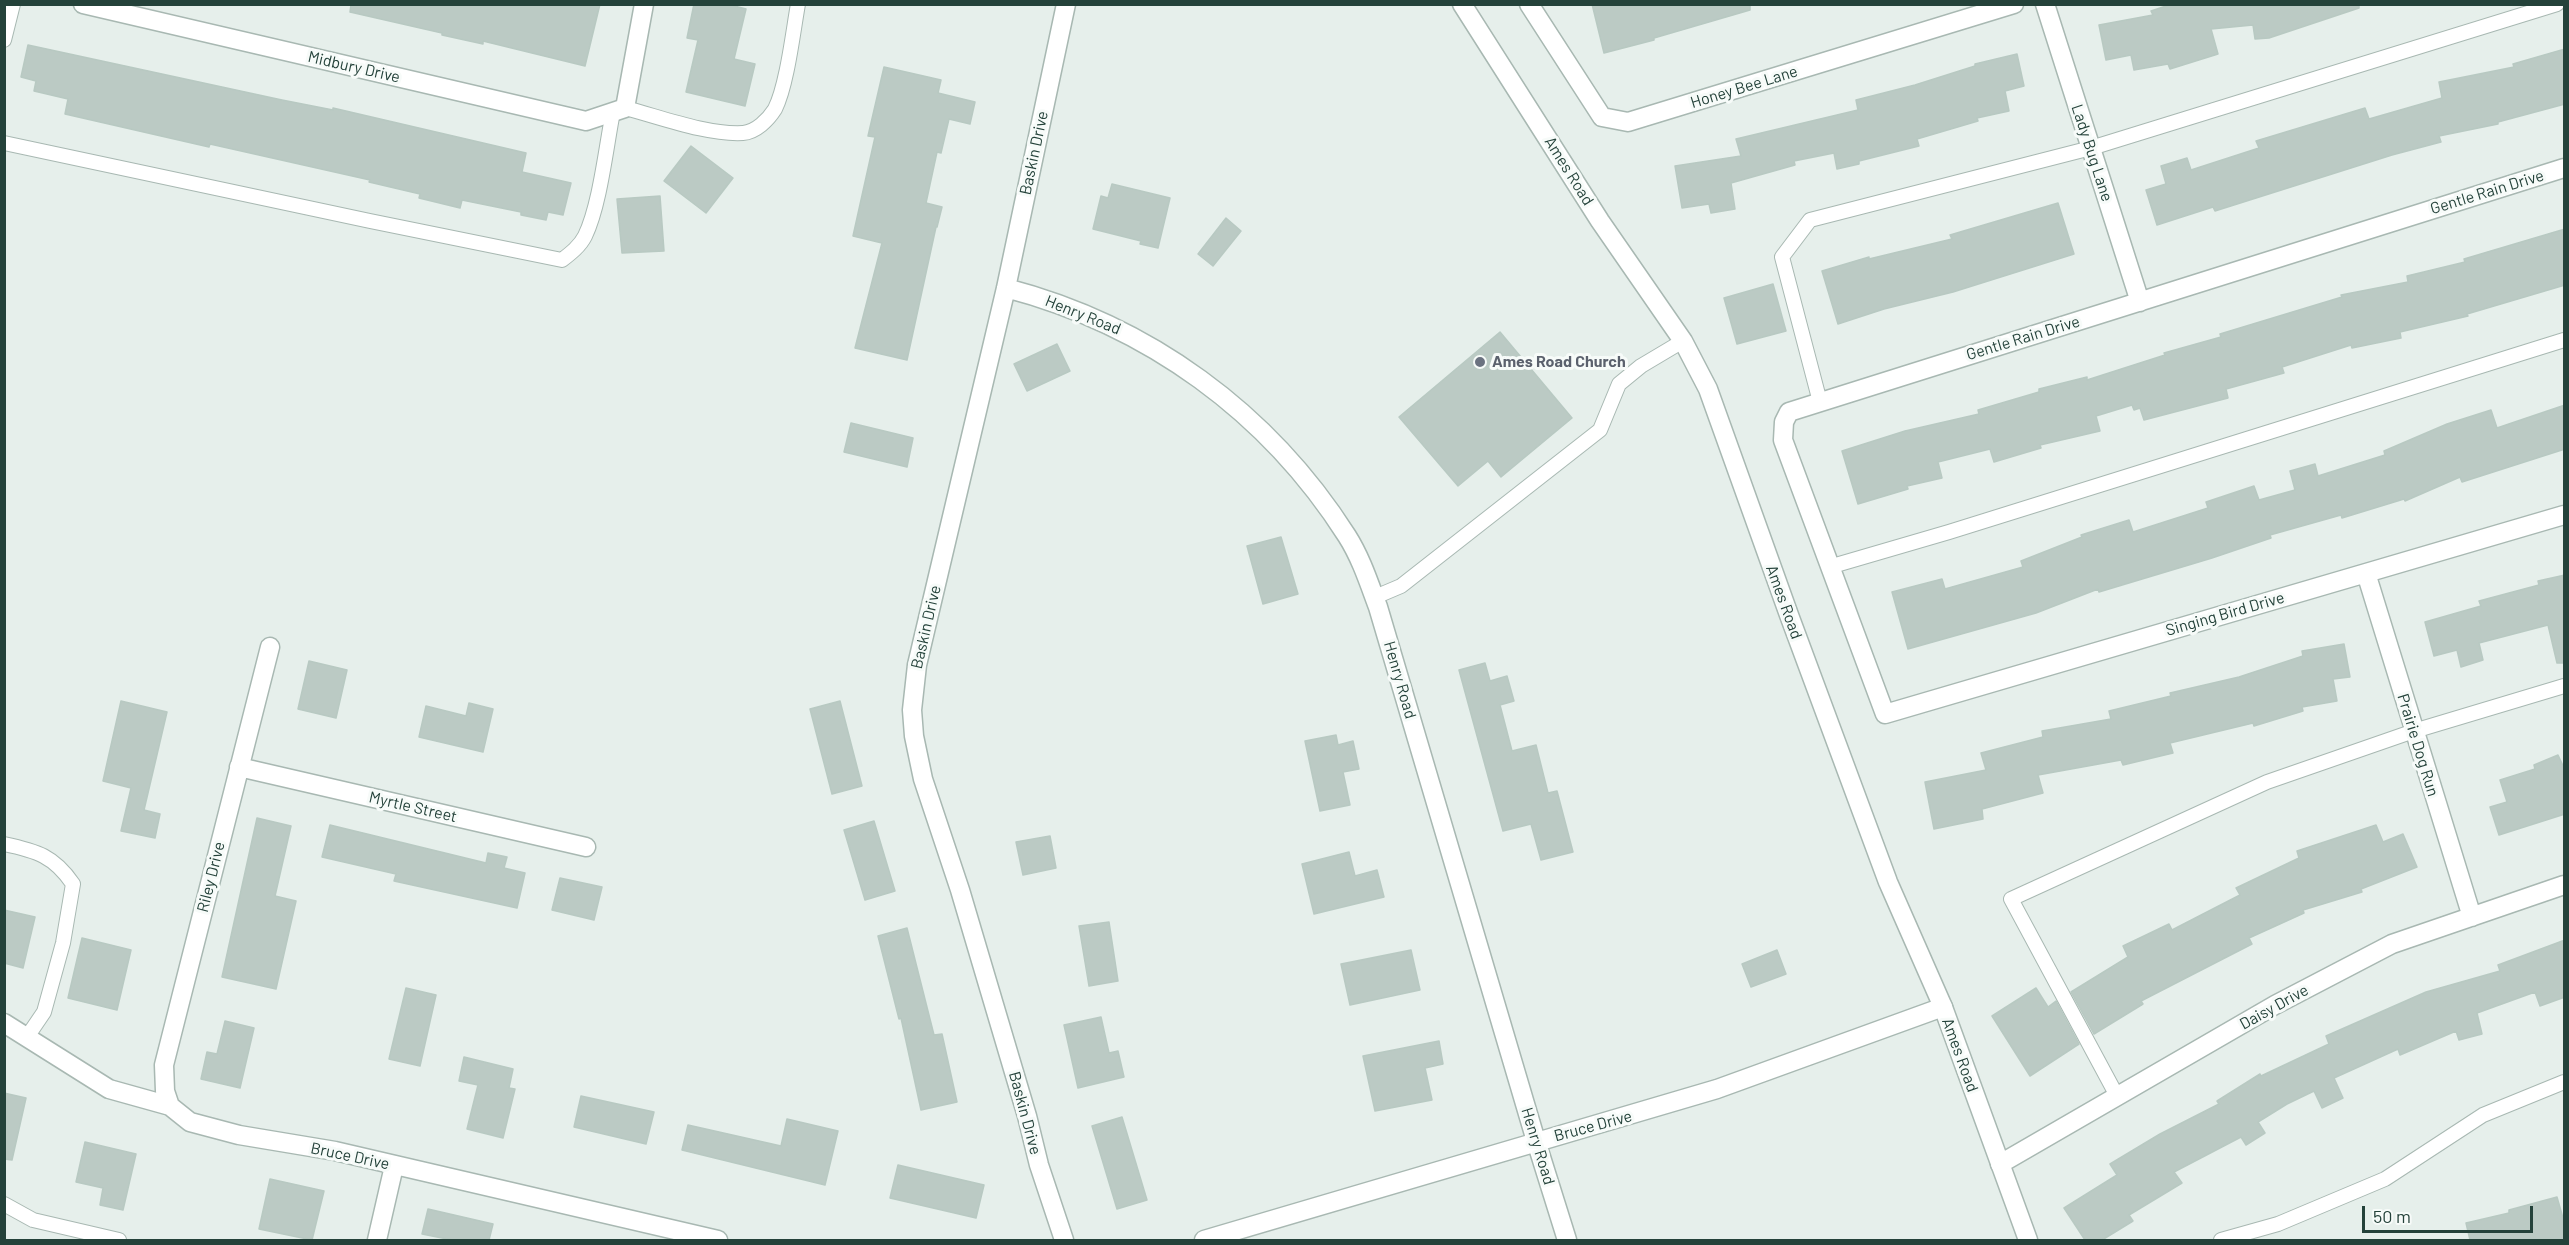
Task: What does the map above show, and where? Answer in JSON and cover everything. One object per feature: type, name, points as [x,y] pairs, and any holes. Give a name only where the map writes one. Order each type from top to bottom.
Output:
[{"type":"street","name":"Midbury Drive","points":[[83,4],[586,121],[619,110]]},
{"type":"street","points":[[619,110],[644,4]]},
{"type":"street","name":"Baskin Drive","points":[[1064,1240],[1039,1165],[1027,1116],[963,901],[923,779],[914,736],[912,710],[916,665],[1006,288],[1066,4]]},
{"type":"street","name":"Ames Road","points":[[1462,4],[1600,220],[1683,341],[1708,389],[1888,882],[1942,1007],[2028,1240]]},
{"type":"street","name":"Honey Bee Lane","points":[[1528,4],[1602,117],[1628,122],[2014,4]]},
{"type":"street","name":"Lady Bug Lane","points":[[2044,4],[2139,302]]},
{"type":"street","name":"Gentle Rain Drive","points":[[1885,714],[1783,440],[1784,422],[1789,412],[2565,168]]},
{"type":"street","name":"Henry Road","points":[[1006,288],[1050,300],[1132,335],[1201,379],[1278,447],[1313,489],[1348,538],[1375,597],[1567,1240]]},
{"type":"street","name":"Singing Bird Drive","points":[[1885,714],[2565,515]]},
{"type":"street","name":"Prairie Dog Run","points":[[2366,573],[2472,916]]},
{"type":"street","name":"Riley Drive","points":[[170,1106],[165,1091],[164,1065],[270,647]]},
{"type":"street","name":"Myrtle Street","points":[[239,767],[586,847]]},
{"type":"street","name":"Daisy Drive","points":[[2000,1164],[2275,1005],[2392,944],[2565,885]]},
{"type":"street","name":"Bruce Drive","points":[[1204,1240],[1717,1089],[1942,1007]]},
{"type":"street","name":"Bruce Drive","points":[[4,1023],[109,1089],[170,1106],[190,1122],[239,1135],[335,1151],[718,1240]]},
{"type":"street","points":[[377,1240],[394,1166]]},
{"type":"lane","points":[[4,40],[13,4]]},
{"type":"lane","points":[[4,142],[359,219],[562,260],[573,252],[584,238],[619,110],[716,131],[744,133],[761,126],[775,108],[798,4]]},
{"type":"lane","points":[[1820,402],[1782,257],[1810,220],[2091,148],[2557,4]]},
{"type":"lane","points":[[1829,567],[2565,340]]},
{"type":"lane","points":[[1375,597],[1401,585],[1600,430],[1619,384],[1641,366],[1683,341]]},
{"type":"lane","points":[[2117,1096],[2011,899],[2267,782],[2414,730],[2565,686]]},
{"type":"lane","points":[[4,844],[30,850],[50,858],[73,884],[63,943],[44,1012],[27,1037]]},
{"type":"lane","points":[[2221,1240],[2278,1224],[2385,1179],[2483,1115],[2565,1083]]},
{"type":"lane","points":[[4,1204],[33,1220],[119,1240]]},
{"type":"building","points":[[351,4],[600,4],[585,66],[483,41],[483,44],[442,35],[442,33],[350,12]]},
{"type":"building","points":[[694,4],[727,4],[746,9],[734,59],[755,64],[745,106],[686,92],[698,40],[687,38]]},
{"type":"building","points":[[1592,4],[1750,4],[1750,10],[1604,53]]},
{"type":"building","points":[[2172,4],[2359,4],[2359,8],[2269,38],[2255,39],[2253,25],[2211,29],[2218,54],[2170,69],[2168,64],[2134,70],[2131,55],[2106,60],[2099,25],[2153,15],[2151,11]]},
{"type":"building","points":[[28,45],[282,100],[333,110],[333,108],[526,153],[522,172],[571,183],[563,215],[548,212],[546,220],[521,215],[521,212],[462,200],[460,208],[419,198],[420,194],[369,182],[370,180],[65,114],[68,99],[34,91],[36,81],[21,77]]},
{"type":"building","points":[[2565,49],[2565,104],[2498,122],[2498,124],[2439,136],[2441,142],[2392,155],[2215,211],[2213,207],[2157,225],[2146,190],[2166,184],[2161,166],[2187,158],[2191,170],[2259,148],[2256,141],[2365,108],[2369,119],[2442,98],[2439,82],[2514,67],[2513,64]]},
{"type":"building","points":[[2017,54],[2024,86],[2005,91],[2009,111],[1977,118],[1978,121],[1917,139],[1919,146],[1859,161],[1859,164],[1837,169],[1834,153],[1794,161],[1795,165],[1731,183],[1735,209],[1711,213],[1709,204],[1682,208],[1675,166],[1741,156],[1736,139],[1858,110],[1856,100],[1915,85],[1975,66],[1975,64]]},
{"type":"building","points":[[884,67],[941,80],[938,93],[975,102],[970,124],[949,119],[941,153],[937,152],[926,203],[942,207],[907,360],[855,348],[882,243],[853,236],[875,137],[868,136]]},
{"type":"building","points":[[691,146],[733,178],[706,213],[664,181]]},
{"type":"building","points":[[1112,184],[1170,198],[1158,248],[1140,244],[1141,241],[1093,229],[1101,196],[1108,198]]},
{"type":"building","points":[[660,196],[664,251],[622,253],[617,199]]},
{"type":"building","points":[[2058,203],[2074,254],[1953,292],[1884,309],[1838,324],[1822,271],[1869,257],[1869,259],[1952,239],[1950,235]]},
{"type":"building","points":[[1226,218],[1241,231],[1213,266],[1198,254]]},
{"type":"building","points":[[2565,229],[2565,285],[2467,314],[2468,316],[2400,332],[2401,338],[2352,348],[2351,345],[2282,367],[2284,373],[2226,389],[2228,398],[2144,420],[2140,408],[2134,410],[2132,405],[2096,416],[2100,431],[2040,445],[2041,448],[1994,462],[1990,449],[1938,462],[1942,478],[1907,486],[1908,489],[1858,504],[1842,451],[1905,431],[1979,414],[1978,410],[2039,392],[2039,389],[2087,377],[2087,380],[2165,355],[2164,353],[2221,337],[2220,334],[2342,297],[2341,295],[2408,282],[2407,276],[2465,262],[2464,259]]},
{"type":"building","points":[[1773,284],[1786,331],[1737,344],[1724,298]]},
{"type":"building","points":[[1500,332],[1572,418],[1501,477],[1488,461],[1458,486],[1399,417]]},
{"type":"building","points":[[1057,344],[1070,371],[1027,391],[1014,364]]},
{"type":"building","points":[[2565,405],[2565,449],[2462,482],[2460,477],[2405,501],[2404,499],[2342,518],[2341,515],[2270,535],[2271,538],[2212,558],[2099,592],[2098,589],[2036,613],[1908,649],[1892,592],[1942,579],[1945,589],[2023,567],[2021,561],[2082,537],[2081,535],[2129,520],[2133,532],[2208,508],[2206,502],[2254,486],[2259,500],[2295,490],[2290,471],[2315,464],[2318,476],[2385,455],[2384,451],[2447,424],[2491,410],[2497,428]]},
{"type":"building","points":[[851,423],[913,438],[907,467],[844,452]]},
{"type":"building","points":[[1281,537],[1298,594],[1263,604],[1247,546]]},
{"type":"building","points":[[2565,575],[2565,663],[2557,663],[2548,625],[2479,643],[2483,660],[2461,667],[2457,650],[2434,656],[2425,622],[2481,606],[2479,601],[2539,585],[2538,581]]},
{"type":"building","points":[[2344,644],[2350,677],[2333,679],[2337,701],[2302,707],[2303,711],[2254,726],[2253,723],[2170,743],[2173,753],[2123,765],[2121,760],[2038,775],[2043,793],[1982,809],[1983,819],[1934,829],[1925,782],[1986,770],[1981,753],[2043,737],[2042,731],[2111,719],[2109,711],[2171,696],[2170,693],[2239,677],[2303,656],[2302,651]]},
{"type":"building","points":[[309,661],[347,670],[336,718],[298,709]]},
{"type":"building","points":[[1485,663],[1490,681],[1507,676],[1514,701],[1500,705],[1512,751],[1536,745],[1548,793],[1557,791],[1573,852],[1541,860],[1531,824],[1503,831],[1459,670]]},
{"type":"building","points":[[121,701],[167,712],[144,810],[160,814],[155,838],[121,831],[131,788],[103,781]]},
{"type":"building","points":[[840,701],[862,786],[832,794],[810,709]]},
{"type":"building","points":[[469,703],[493,709],[483,752],[419,737],[426,706],[466,716]]},
{"type":"building","points":[[1336,735],[1338,745],[1353,741],[1359,769],[1343,772],[1350,805],[1320,811],[1305,741]]},
{"type":"building","points":[[2558,755],[2565,770],[2565,814],[2499,835],[2490,807],[2507,802],[2500,780],[2535,769],[2534,765]]},
{"type":"building","points":[[257,818],[291,826],[275,896],[296,901],[276,989],[222,977]]},
{"type":"building","points":[[874,821],[895,891],[865,900],[844,830]]},
{"type":"building","points":[[330,825],[486,863],[488,853],[507,857],[504,868],[525,873],[517,908],[394,881],[396,874],[322,857]]},
{"type":"building","points":[[2376,825],[2383,842],[2403,834],[2417,867],[2361,889],[2362,892],[2303,910],[2304,913],[2249,938],[2252,944],[2141,1001],[2143,1004],[2094,1034],[2071,992],[2128,957],[2123,946],[2169,924],[2172,930],[2240,895],[2236,888],[2299,858],[2297,851]]},
{"type":"building","points":[[1050,836],[1056,868],[1023,875],[1016,842]]},
{"type":"building","points":[[1349,852],[1355,876],[1377,870],[1384,897],[1314,914],[1302,864]]},
{"type":"building","points":[[560,878],[602,887],[594,920],[552,910]]},
{"type":"building","points":[[4,910],[35,917],[23,968],[4,963]]},
{"type":"building","points":[[1109,922],[1118,981],[1089,986],[1079,926]]},
{"type":"building","points":[[907,928],[934,1035],[942,1034],[957,1102],[921,1110],[901,1018],[899,1019],[878,936]]},
{"type":"building","points":[[82,938],[131,950],[117,1010],[68,998]]},
{"type":"building","points":[[2565,940],[2565,997],[2540,1006],[2535,992],[2477,1013],[2482,1034],[2459,1040],[2456,1031],[2400,1055],[2398,1049],[2334,1078],[2343,1098],[2322,1108],[2314,1091],[2287,1104],[2258,1122],[2265,1133],[2246,1145],[2241,1137],[2174,1172],[2182,1183],[2129,1215],[2133,1221],[2102,1240],[2085,1240],[2064,1208],[2117,1175],[2110,1164],[2160,1134],[2219,1104],[2217,1101],[2260,1074],[2261,1076],[2329,1044],[2326,1036],[2426,992],[2500,971],[2498,965]]},
{"type":"building","points":[[1411,950],[1420,990],[1350,1005],[1341,964]]},
{"type":"building","points":[[1777,950],[1786,974],[1751,987],[1742,964]]},
{"type":"building","points":[[406,988],[436,995],[420,1066],[389,1059]]},
{"type":"building","points":[[2036,988],[2048,1007],[2056,1001],[2079,1044],[2030,1076],[1992,1016]]},
{"type":"building","points":[[1101,1017],[1109,1053],[1118,1051],[1124,1077],[1078,1088],[1064,1025]]},
{"type":"building","points":[[225,1021],[254,1028],[240,1088],[201,1079],[207,1052],[217,1054]]},
{"type":"building","points":[[1439,1041],[1443,1064],[1425,1068],[1432,1100],[1375,1111],[1363,1056]]},
{"type":"building","points":[[464,1057],[513,1069],[509,1088],[515,1089],[503,1138],[467,1129],[478,1085],[459,1081]]},
{"type":"building","points":[[4,1093],[26,1098],[12,1160],[4,1159]]},
{"type":"building","points":[[581,1096],[654,1112],[646,1144],[574,1127]]},
{"type":"building","points":[[1122,1117],[1147,1200],[1117,1209],[1092,1126]]},
{"type":"building","points":[[787,1119],[838,1131],[825,1185],[682,1150],[688,1125],[781,1146]]},
{"type":"building","points":[[85,1142],[136,1154],[123,1210],[100,1205],[103,1188],[76,1182]]},
{"type":"building","points":[[898,1165],[984,1185],[976,1218],[890,1198]]},
{"type":"building","points":[[270,1179],[324,1191],[312,1240],[259,1229]]},
{"type":"building","points":[[2557,1197],[2565,1225],[2565,1240],[2470,1240],[2466,1223],[2509,1213],[2509,1210]]},
{"type":"building","points":[[428,1209],[493,1224],[489,1240],[452,1240],[422,1234]]},
{"type":"place","name":"Ames Road Church","points":[[1480,362]]}]
